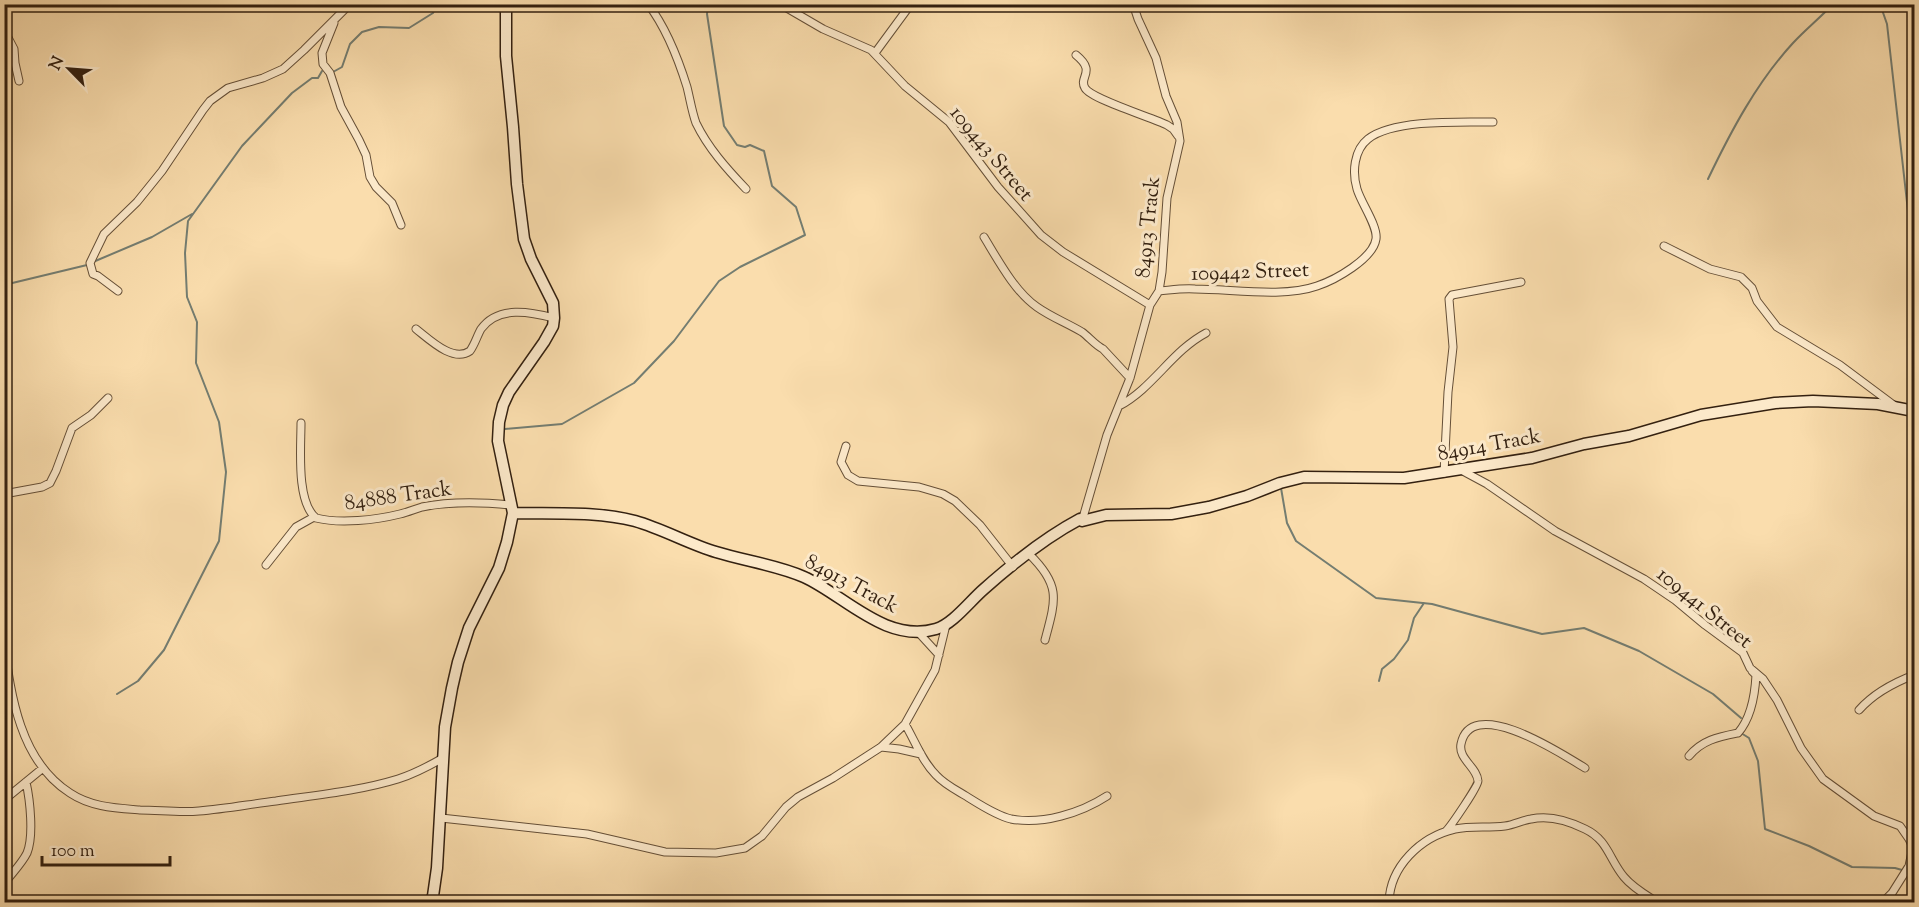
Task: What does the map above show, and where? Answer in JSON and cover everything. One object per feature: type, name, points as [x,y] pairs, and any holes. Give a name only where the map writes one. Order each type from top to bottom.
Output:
[{"type":"street","points":[[4,16],[5,4]]},
{"type":"street","points":[[118,291],[93,274],[90,263],[104,234],[137,202],[162,171],[210,101],[228,88],[263,78],[283,69],[350,4]]},
{"type":"street","points":[[430,903],[437,868],[447,716],[458,662],[469,628],[499,568],[507,542],[512,509],[498,441],[499,422],[509,392],[544,342],[553,326],[554,318],[553,303],[531,259],[524,239],[506,56],[506,4]]},
{"type":"street","points":[[648,4],[673,44],[695,121],[722,164],[746,189]]},
{"type":"street","name":"109443 Street","points":[[780,4],[804,19],[875,53],[905,86],[949,122],[998,187],[1041,234],[1063,252],[1150,305]]},
{"type":"street","points":[[875,53],[911,4]]},
{"type":"street","name":"84913 Track","points":[[512,509],[585,514],[637,522],[718,553],[790,572],[823,587],[840,601],[878,622],[897,629],[918,632],[927,632],[946,625],[986,587],[1029,554],[1077,522],[1107,435],[1130,378],[1150,305],[1159,291],[1167,198],[1180,134],[1166,96],[1156,58],[1133,4]]},
{"type":"street","points":[[336,17],[322,53],[323,64],[330,73],[341,107],[360,140],[372,181],[392,203],[401,225]]},
{"type":"street","points":[[4,30],[14,49],[19,81]]},
{"type":"street","points":[[1076,55],[1083,60],[1087,68],[1084,86],[1086,90],[1104,100],[1167,125],[1178,135],[1178,149]]},
{"type":"street","name":"109442 Street","points":[[1159,291],[1193,288],[1244,291],[1306,289],[1340,276],[1365,257],[1376,241],[1374,228],[1356,187],[1354,168],[1358,154],[1368,139],[1378,133],[1419,124],[1493,122]]},
{"type":"street","points":[[984,237],[1026,298],[1036,307],[1088,336],[1130,378]]},
{"type":"street","points":[[1664,246],[1710,269],[1741,277],[1752,288],[1757,301],[1777,327],[1840,365],[1895,406]]},
{"type":"street","points":[[1444,473],[1453,347],[1449,299],[1452,295],[1521,282]]},
{"type":"street","points":[[416,328],[447,350],[460,355],[470,351],[482,328],[488,322],[508,313],[525,312],[554,318]]},
{"type":"street","points":[[1119,406],[1135,397],[1178,353],[1206,333]]},
{"type":"street","points":[[4,494],[42,487],[50,483],[72,428],[91,415],[108,398]]},
{"type":"street","name":"84914 Track","points":[[1077,522],[1106,515],[1170,514],[1209,507],[1304,477],[1404,478],[1444,473],[1532,458],[1584,444],[1629,436],[1701,415],[1758,406],[1813,401],[1895,406],[1914,411]]},
{"type":"street","points":[[266,565],[296,527],[314,517],[308,510],[304,498],[301,423]]},
{"type":"street","points":[[846,446],[841,462],[852,478],[919,487],[943,494],[965,508],[1013,567]]},
{"type":"street","name":"109441 Street","points":[[1461,470],[1487,484],[1544,524],[1644,579],[1743,653],[1750,668],[1763,679],[1777,700],[1800,748],[1822,779],[1874,816],[1900,826],[1909,839],[1912,847],[1909,866],[1883,903]]},
{"type":"street","name":"84888 Track","points":[[314,517],[333,521],[345,520],[398,514],[421,507],[469,502],[512,509]]},
{"type":"street","points":[[1029,554],[1047,575],[1055,598],[1045,640]]},
{"type":"street","points":[[441,818],[587,834],[665,852],[694,854],[745,848],[762,836],[786,807],[798,797],[833,778],[880,747],[905,724],[931,678],[946,625]]},
{"type":"street","points":[[918,632],[939,655]]},
{"type":"street","points":[[4,643],[22,730],[31,749],[43,768],[69,793],[94,805],[131,809],[198,811],[326,794],[364,788],[400,778],[443,758]]},
{"type":"street","points":[[1689,756],[1701,744],[1737,733],[1744,724],[1755,686],[1756,675],[1750,668]]},
{"type":"street","points":[[1859,711],[1868,700],[1880,692],[1914,675]]},
{"type":"street","points":[[1389,903],[1400,866],[1412,852],[1445,832],[1455,821],[1478,783],[1461,748],[1466,734],[1476,725],[1485,723],[1504,727],[1547,745],[1585,768]]},
{"type":"street","points":[[905,724],[934,773],[992,811],[1011,819],[1024,820],[1070,813],[1107,796]]},
{"type":"street","points":[[880,747],[921,754]]},
{"type":"street","points":[[4,800],[43,768]]},
{"type":"street","points":[[7,880],[28,849],[30,808],[26,782]]},
{"type":"street","points":[[1445,832],[1465,828],[1507,826],[1533,818],[1547,817],[1563,820],[1584,829],[1601,840],[1627,881],[1657,903]]},
{"type":"waterway","points":[[333,72],[342,67],[350,44],[362,32],[379,27],[409,28],[433,13],[437,4]]},
{"type":"waterway","points":[[505,429],[562,424],[634,383],[674,341],[719,281],[740,267],[805,235],[796,207],[772,186],[764,151],[750,145],[745,147],[737,145],[724,126],[707,14],[708,4]]},
{"type":"waterway","points":[[1708,179],[1736,125],[1768,74],[1793,43],[1833,4]]},
{"type":"waterway","points":[[1880,4],[1887,24],[1912,247]]},
{"type":"waterway","points":[[117,694],[138,681],[164,650],[219,541],[226,472],[219,422],[196,363],[197,322],[187,297],[185,253],[188,221],[242,146],[292,93],[312,78],[318,78],[322,71]]},
{"type":"waterway","points":[[93,262],[152,237],[192,214]]},
{"type":"waterway","points":[[4,285],[87,265]]},
{"type":"waterway","points":[[1281,488],[1287,523],[1296,541],[1376,598],[1432,604],[1542,634],[1584,628],[1639,651],[1713,694],[1741,718]]},
{"type":"waterway","points":[[1379,681],[1382,669],[1394,659],[1408,640],[1414,618],[1424,603]]},
{"type":"waterway","points":[[1741,733],[1749,738],[1758,761],[1765,829],[1809,846],[1852,867],[1902,870]]},
{"type":"waterway","points":[[1907,874],[1914,880]]}]
